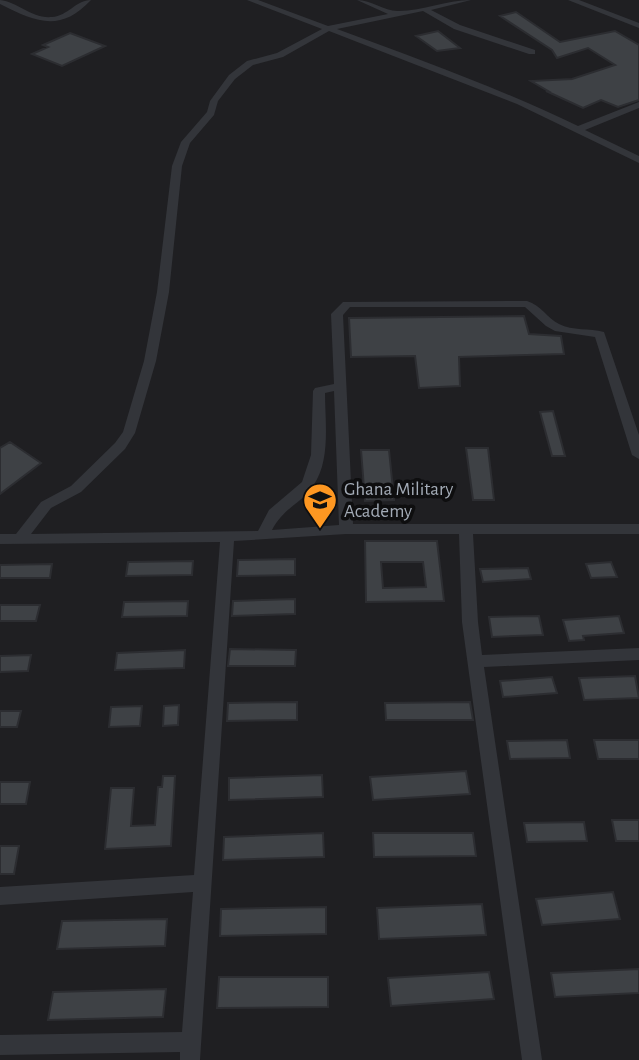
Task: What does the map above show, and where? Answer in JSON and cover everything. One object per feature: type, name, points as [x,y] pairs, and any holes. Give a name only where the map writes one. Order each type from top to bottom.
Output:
[{"type":"street","points":[[0,1],[53,22],[63,20],[87,0]]},
{"type":"street","points":[[251,0],[449,73],[639,160]]},
{"type":"street","points":[[362,0],[398,14]]},
{"type":"street","points":[[20,538],[47,505],[76,489],[120,446],[129,433],[150,361],[163,292],[175,178],[186,142],[211,113],[214,101],[221,91],[242,67],[280,55],[329,29],[467,0]]},
{"type":"street","points":[[572,0],[639,26]]},
{"type":"street","points":[[424,9],[457,27],[532,52]]},
{"type":"street","points":[[578,130],[639,105]]},
{"type":"street","points":[[346,529],[337,314],[347,304],[527,304],[536,307],[551,325],[558,328],[600,334],[639,454]]},
{"type":"street","points":[[262,536],[274,513],[308,484],[318,455],[319,391],[340,386]]},
{"type":"street","points":[[0,539],[262,536],[346,529],[466,532],[639,530]]},
{"type":"street","points":[[466,532],[470,622],[478,661],[532,1060]]},
{"type":"street","points":[[0,1045],[191,1051],[227,537]]},
{"type":"street","points":[[478,661],[639,654]]},
{"type":"street","points":[[0,896],[201,883]]},
{"type":"shaded area","name":"Ghana Military Academy","points":[[0,0],[639,0],[639,1060],[0,1060]]},
{"type":"building","points":[[516,12],[560,42],[615,31],[639,45],[639,100],[618,107],[601,100],[583,108],[531,81],[572,79],[615,65],[588,48],[557,58],[552,50],[500,16]]},
{"type":"building","points":[[438,31],[460,48],[437,51],[416,36]]},
{"type":"building","points":[[70,33],[105,46],[62,66],[32,54],[48,47],[43,45]]},
{"type":"building","points":[[524,316],[529,334],[561,336],[564,354],[459,357],[460,386],[419,388],[415,356],[351,357],[349,318]]},
{"type":"building","points":[[553,411],[565,456],[552,456],[540,412]]},
{"type":"building","points":[[10,442],[41,463],[0,494],[0,448]]},
{"type":"building","points":[[466,448],[488,448],[494,500],[473,500]]},
{"type":"building","points":[[361,450],[389,450],[394,500],[365,501]]},
{"type":"building","points":[[365,541],[437,541],[444,601],[366,602]],"holes":[[[381,562],[423,562],[426,587],[383,588]]]},
{"type":"building","points":[[295,559],[295,575],[237,576],[238,560]]},
{"type":"building","points":[[193,561],[192,575],[126,576],[128,562]]},
{"type":"building","points":[[611,562],[617,577],[591,578],[586,564]]},
{"type":"building","points":[[52,564],[50,578],[0,578],[0,565]]},
{"type":"building","points":[[528,568],[531,579],[483,582],[480,569]]},
{"type":"building","points":[[295,599],[295,614],[232,616],[233,601]]},
{"type":"building","points":[[188,601],[187,616],[122,617],[124,602]]},
{"type":"building","points":[[0,605],[40,605],[36,621],[0,621]]},
{"type":"building","points":[[539,616],[543,635],[492,637],[489,617]]},
{"type":"building","points":[[619,616],[624,633],[583,636],[584,640],[569,641],[563,620]]},
{"type":"building","points":[[230,649],[296,650],[295,666],[228,666]]},
{"type":"building","points":[[185,650],[184,668],[115,670],[117,653]]},
{"type":"building","points":[[31,655],[28,671],[0,672],[0,656]]},
{"type":"building","points":[[635,676],[639,698],[584,700],[579,678]]},
{"type":"building","points":[[552,677],[557,693],[503,697],[500,681]]},
{"type":"building","points":[[297,702],[297,720],[227,721],[228,703]]},
{"type":"building","points":[[470,702],[473,720],[386,720],[385,703]]},
{"type":"building","points":[[179,705],[178,725],[163,726],[164,706]]},
{"type":"building","points":[[142,706],[140,726],[109,727],[111,707]]},
{"type":"building","points":[[0,711],[21,711],[17,727],[0,727]]},
{"type":"building","points":[[567,740],[570,758],[510,759],[507,741]]},
{"type":"building","points":[[594,740],[639,740],[639,759],[598,759]]},
{"type":"building","points":[[466,771],[470,794],[373,800],[370,777]]},
{"type":"building","points":[[322,775],[323,797],[229,800],[229,778]]},
{"type":"building","points":[[163,776],[175,776],[171,846],[105,849],[111,788],[134,788],[131,826],[155,825],[158,787],[162,787]]},
{"type":"building","points":[[0,782],[30,782],[26,804],[0,804]]},
{"type":"building","points":[[612,820],[639,820],[639,841],[616,841]]},
{"type":"building","points":[[584,822],[587,841],[527,842],[524,823]]},
{"type":"building","points":[[323,833],[324,857],[223,860],[224,837]]},
{"type":"building","points":[[373,833],[473,833],[476,856],[374,857]]},
{"type":"building","points":[[0,846],[19,846],[14,874],[0,874]]},
{"type":"building","points":[[613,892],[620,919],[542,925],[536,899]]},
{"type":"building","points":[[482,904],[486,935],[379,939],[377,908]]},
{"type":"building","points":[[326,907],[326,934],[220,936],[221,909]]},
{"type":"building","points":[[167,919],[165,946],[57,949],[62,921]]},
{"type":"building","points":[[639,969],[639,993],[555,997],[551,973]]},
{"type":"building","points":[[489,972],[494,999],[391,1006],[388,978]]},
{"type":"building","points":[[219,977],[328,977],[328,1007],[217,1008]]},
{"type":"building","points":[[166,989],[163,1017],[48,1020],[53,992]]},
{"type":"place","name":"Ghana Military Academy","points":[[320,530]]}]
